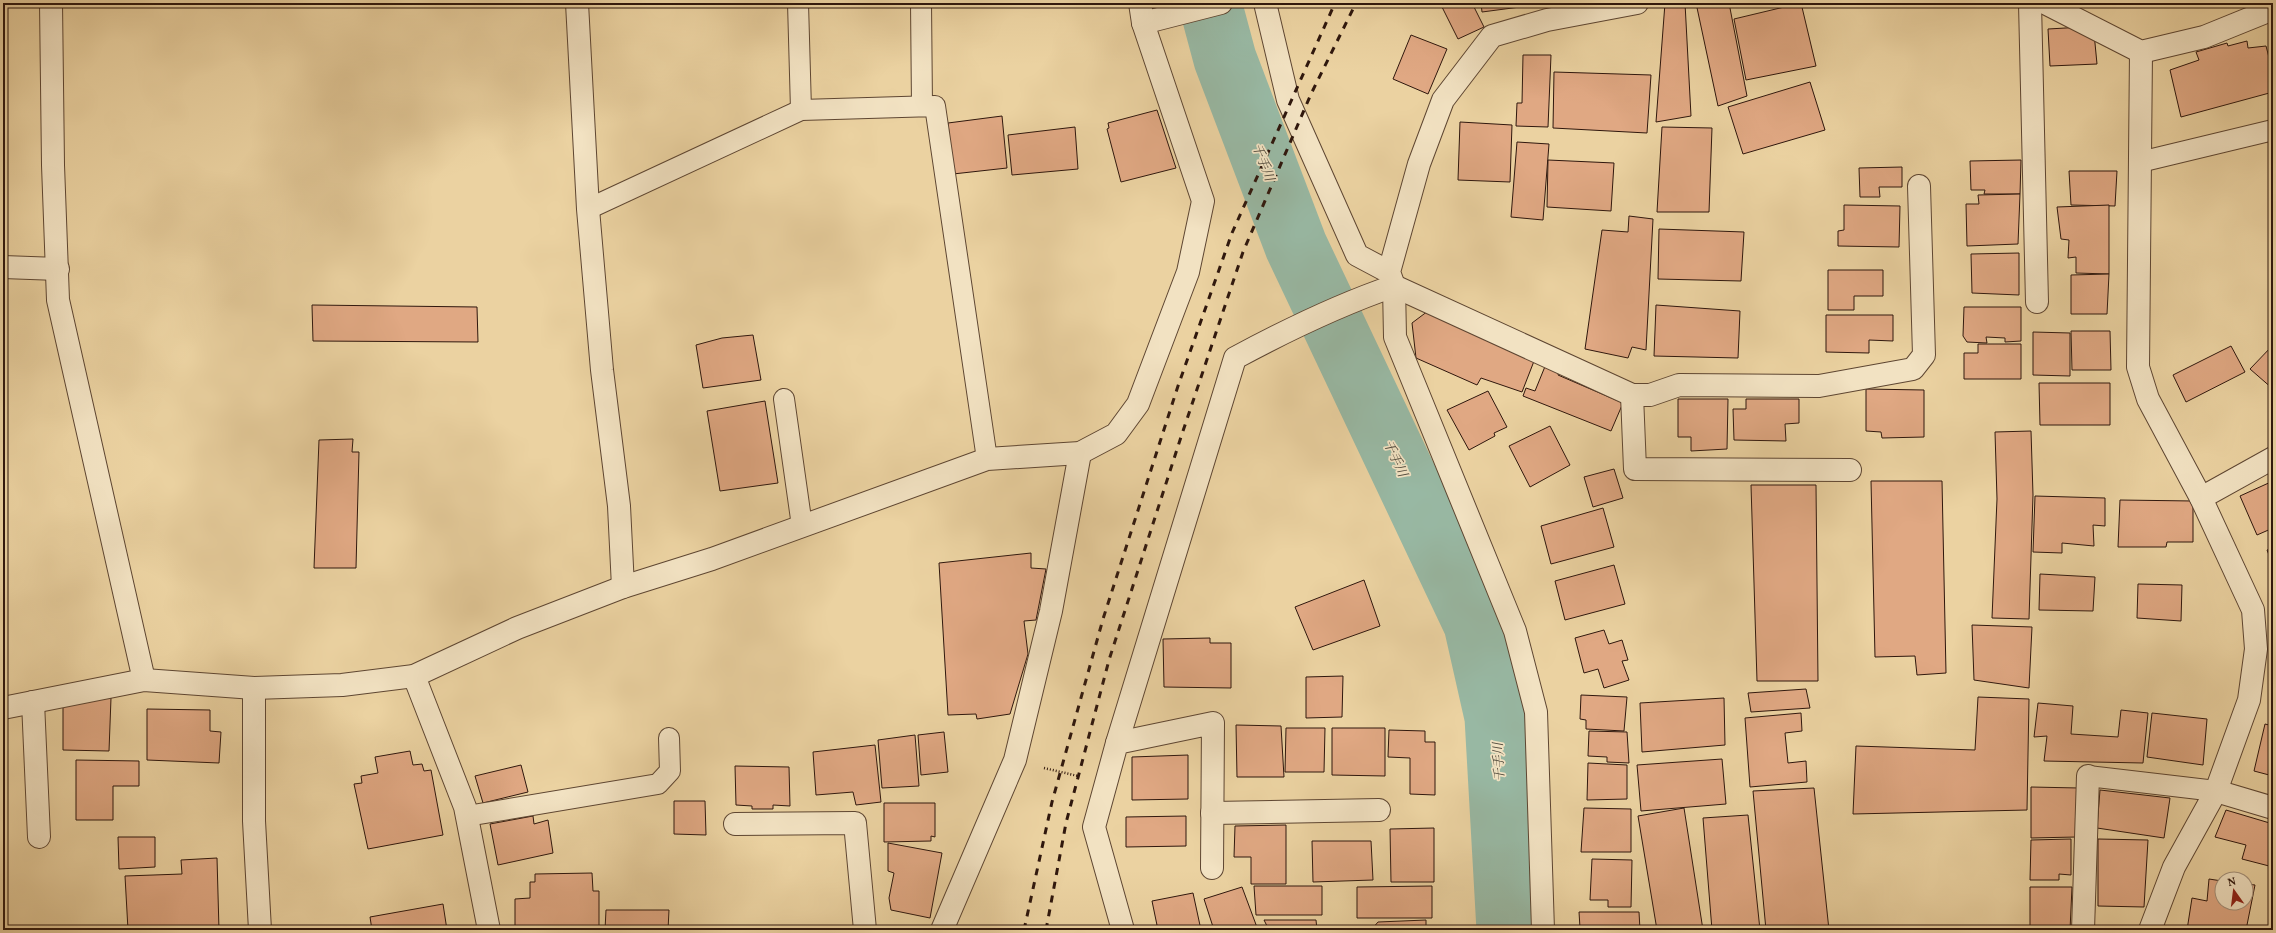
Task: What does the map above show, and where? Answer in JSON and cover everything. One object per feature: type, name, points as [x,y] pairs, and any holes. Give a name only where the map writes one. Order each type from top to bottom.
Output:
[{"type":"street","points":[[51,3],[53,165],[58,300],[144,680]]},
{"type":"street","points":[[577,3],[588,209],[602,370],[619,506],[623,587]]},
{"type":"street","points":[[3,708],[144,680],[254,688],[342,685],[414,676],[517,628],[623,587],[712,559],[987,459],[1080,453],[1116,434],[1138,404],[1188,272],[1203,201],[1142,13],[1168,18],[1221,3]]},
{"type":"street","points":[[1265,3],[1288,100],[1357,255],[1391,279],[1632,395],[1650,395],[1679,385],[1820,386],[1913,369],[1924,355],[1919,186]]},
{"type":"street","points":[[2030,3],[2037,302]]},
{"type":"street","points":[[2045,3],[2141,52],[2204,37],[2273,9]]},
{"type":"street","points":[[1543,930],[1536,712],[1515,630],[1394,337],[1391,279],[1420,164],[1443,100],[1492,36],[1548,20],[1626,4]]},
{"type":"street","points":[[2141,52],[2138,366],[2148,399],[2201,498],[2253,610],[2256,649],[2249,700],[2216,791],[2174,867],[2150,930]]},
{"type":"street","points":[[3,267],[58,269]]},
{"type":"street","points":[[1124,930],[1094,827],[1117,743],[1235,358],[1279,334],[1353,300],[1391,279]]},
{"type":"street","points":[[1632,395],[1636,470],[1850,470]]},
{"type":"street","points":[[942,930],[1014,760],[1051,611],[1080,453]]},
{"type":"street","points":[[2201,498],[2273,458]]},
{"type":"street","points":[[414,676],[467,816],[489,930]]},
{"type":"street","points":[[254,688],[254,821],[260,930]]},
{"type":"street","points":[[33,702],[39,837]]},
{"type":"street","points":[[1117,743],[1213,723],[1212,868]]},
{"type":"street","points":[[2083,930],[2088,776]]},
{"type":"street","points":[[2216,791],[2273,808]]},
{"type":"street","points":[[1212,813],[1379,810]]},
{"type":"street","points":[[735,824],[855,823],[865,930]]},
{"type":"lane","points":[[798,3],[801,110]]},
{"type":"lane","points":[[921,3],[922,106]]},
{"type":"lane","points":[[588,209],[801,110],[935,106],[987,459]]},
{"type":"lane","points":[[2140,162],[2273,130]]},
{"type":"lane","points":[[784,399],[802,526]]},
{"type":"lane","points":[[467,816],[658,784],[670,771],[669,738]]},
{"type":"lane","points":[[2088,776],[2216,791]]},
{"type":"path","points":[[1014,760],[1106,783]]},
{"type":"building","points":[[1440,3],[1472,3],[1484,27],[1458,39]]},
{"type":"building","points":[[1481,3],[1519,3],[1520,7],[1482,12]]},
{"type":"building","points":[[1665,3],[1685,3],[1691,116],[1656,122]]},
{"type":"building","points":[[1696,3],[1729,3],[1747,96],[1718,106]]},
{"type":"building","points":[[1801,3],[1816,66],[1746,80],[1734,19]]},
{"type":"building","points":[[2083,27],[2094,33],[2097,64],[2050,66],[2048,29]]},
{"type":"building","points":[[1411,35],[1447,49],[1428,94],[1393,79]]},
{"type":"building","points":[[2247,41],[2248,48],[2266,46],[2273,73],[2273,92],[2181,117],[2170,70],[2199,60],[2196,52],[2227,43],[2228,46]]},
{"type":"building","points":[[1523,55],[1551,55],[1548,127],[1516,126],[1517,103],[1522,103]]},
{"type":"building","points":[[1554,72],[1651,75],[1647,133],[1553,128]]},
{"type":"building","points":[[1810,82],[1825,130],[1743,154],[1728,107]]},
{"type":"building","points":[[1157,110],[1176,168],[1121,182],[1107,129],[1109,128],[1108,123]]},
{"type":"building","points":[[1002,116],[1007,168],[953,174],[948,123]]},
{"type":"building","points":[[1460,122],[1512,125],[1510,182],[1458,180]]},
{"type":"building","points":[[1075,127],[1078,169],[1012,175],[1008,135]]},
{"type":"building","points":[[1662,127],[1712,128],[1709,212],[1657,212]]},
{"type":"building","points":[[1517,142],[1549,144],[1543,220],[1511,217]]},
{"type":"building","points":[[1548,160],[1614,163],[1611,211],[1547,207]]},
{"type":"building","points":[[2021,160],[2020,194],[1984,194],[1985,190],[1971,190],[1970,161]]},
{"type":"building","points":[[1902,167],[1902,187],[1879,187],[1880,197],[1860,197],[1859,168]]},
{"type":"building","points":[[2069,171],[2117,171],[2115,206],[2071,205]]},
{"type":"building","points":[[2020,194],[2018,244],[1967,246],[1966,204],[1979,204],[1978,195]]},
{"type":"building","points":[[1844,205],[1900,206],[1899,247],[1838,246],[1838,231],[1844,230]]},
{"type":"building","points":[[2109,205],[2109,274],[2076,273],[2076,257],[2068,258],[2069,240],[2061,239],[2057,207]]},
{"type":"building","points":[[1629,216],[1653,219],[1646,350],[1632,347],[1628,358],[1585,349],[1602,230],[1628,232]]},
{"type":"building","points":[[1659,229],[1744,232],[1741,281],[1658,279]]},
{"type":"building","points":[[2019,253],[2019,295],[1972,293],[1971,254]]},
{"type":"building","points":[[1828,270],[1883,270],[1883,296],[1854,296],[1854,310],[1828,310]]},
{"type":"building","points":[[2109,274],[2107,314],[2071,314],[2071,275]]},
{"type":"building","points":[[312,305],[477,307],[478,342],[313,341]]},
{"type":"building","points":[[1656,305],[1740,311],[1738,358],[1654,356]]},
{"type":"building","points":[[1964,307],[2021,307],[2021,341],[2005,342],[2005,338],[1986,337],[1987,343],[1967,342],[1963,336]]},
{"type":"building","points":[[1428,311],[1536,356],[1522,392],[1481,378],[1477,385],[1416,358],[1412,323]]},
{"type":"building","points":[[1826,315],[1893,315],[1893,341],[1869,340],[1869,353],[1826,352]]},
{"type":"building","points":[[2071,331],[2110,331],[2111,370],[2072,370]]},
{"type":"building","points":[[2033,332],[2070,333],[2070,376],[2033,375]]},
{"type":"building","points":[[753,335],[761,380],[703,388],[696,345],[722,338]]},
{"type":"building","points":[[1978,344],[2021,344],[2021,379],[1964,379],[1964,353],[1978,353]]},
{"type":"building","points":[[2273,345],[2273,389],[2250,369]]},
{"type":"building","points":[[2231,346],[2245,372],[2186,402],[2173,375]]},
{"type":"building","points":[[1546,364],[1560,369],[1558,375],[1623,403],[1611,431],[1523,396],[1526,388],[1535,391]]},
{"type":"building","points":[[2039,383],[2110,383],[2110,425],[2040,425]]},
{"type":"building","points":[[1866,389],[1924,390],[1924,437],[1882,438],[1881,432],[1866,431]]},
{"type":"building","points":[[1488,391],[1507,427],[1494,433],[1495,436],[1469,450],[1447,410]]},
{"type":"building","points":[[1678,399],[1728,399],[1727,449],[1691,451],[1691,437],[1678,437]]},
{"type":"building","points":[[1746,399],[1799,399],[1799,423],[1785,424],[1786,441],[1734,440],[1733,409],[1746,409]]},
{"type":"building","points":[[765,401],[778,483],[720,491],[707,411]]},
{"type":"building","points":[[1550,426],[1570,465],[1530,487],[1509,446]]},
{"type":"building","points":[[2031,431],[2033,495],[2029,619],[1992,618],[1997,499],[1995,432]]},
{"type":"building","points":[[353,439],[352,452],[359,452],[356,568],[314,568],[319,440]]},
{"type":"building","points":[[1614,469],[1623,498],[1593,507],[1584,477]]},
{"type":"building","points":[[1871,481],[1942,481],[1946,673],[1917,675],[1915,656],[1875,657]]},
{"type":"building","points":[[2273,481],[2273,528],[2257,535],[2240,496]]},
{"type":"building","points":[[1751,485],[1816,485],[1818,681],[1757,681]]},
{"type":"building","points":[[2035,496],[2105,498],[2105,526],[2093,525],[2094,546],[2062,543],[2062,553],[2033,552]]},
{"type":"building","points":[[2120,500],[2193,501],[2193,542],[2167,542],[2166,547],[2118,547]]},
{"type":"building","points":[[1603,508],[1614,547],[1551,564],[1541,526]]},
{"type":"building","points":[[2273,548],[2273,565],[2267,550]]},
{"type":"building","points":[[1031,553],[1031,568],[1046,569],[1036,620],[1024,621],[1028,654],[1010,714],[977,719],[976,714],[948,715],[939,563]]},
{"type":"building","points":[[1614,565],[1625,604],[1565,620],[1555,581]]},
{"type":"building","points":[[2040,574],[2095,577],[2093,611],[2039,610]]},
{"type":"building","points":[[1364,580],[1380,626],[1313,650],[1295,607]]},
{"type":"building","points":[[2138,584],[2182,585],[2181,621],[2137,618]]},
{"type":"building","points":[[1972,625],[2032,627],[2029,688],[1974,680]]},
{"type":"building","points":[[1604,630],[1609,644],[1622,640],[1628,660],[1622,661],[1629,680],[1604,688],[1598,669],[1584,673],[1575,638]]},
{"type":"building","points":[[1210,638],[1210,643],[1231,643],[1231,688],[1164,687],[1163,639]]},
{"type":"building","points":[[1343,676],[1342,717],[1306,718],[1306,677]]},
{"type":"building","points":[[1806,689],[1810,708],[1751,712],[1748,693]]},
{"type":"building","points":[[1581,695],[1627,697],[1624,731],[1586,729],[1586,720],[1580,719]]},
{"type":"building","points":[[96,697],[111,698],[109,751],[63,750],[63,703]]},
{"type":"building","points":[[1978,697],[2029,699],[2027,810],[1853,814],[1856,746],[1975,750]]},
{"type":"building","points":[[1724,698],[1725,745],[1642,752],[1640,703]]},
{"type":"building","points":[[2038,703],[2073,706],[2071,734],[2118,737],[2121,710],[2148,713],[2143,763],[2044,761],[2047,736],[2034,737]]},
{"type":"building","points":[[147,709],[210,710],[210,731],[221,732],[219,763],[147,760]]},
{"type":"building","points":[[1801,713],[1802,731],[1785,733],[1788,763],[1806,761],[1807,782],[1750,787],[1745,718]]},
{"type":"building","points":[[2152,713],[2207,719],[2203,765],[2147,757]]},
{"type":"building","points":[[2265,724],[2273,726],[2273,776],[2254,771]]},
{"type":"building","points":[[1236,725],[1281,726],[1284,777],[1237,777]]},
{"type":"building","points":[[1286,728],[1325,728],[1324,772],[1285,772]]},
{"type":"building","points":[[1332,728],[1385,728],[1385,776],[1332,775]]},
{"type":"building","points":[[1389,730],[1425,731],[1425,742],[1435,742],[1435,795],[1410,794],[1410,758],[1388,757]]},
{"type":"building","points":[[1589,731],[1627,732],[1629,763],[1607,762],[1607,757],[1588,756]]},
{"type":"building","points":[[944,732],[948,772],[921,775],[918,735]]},
{"type":"building","points":[[915,735],[919,786],[882,788],[878,740]]},
{"type":"building","points":[[875,745],[881,802],[856,805],[853,792],[816,795],[813,752]]},
{"type":"building","points":[[410,751],[413,765],[422,764],[424,771],[431,770],[443,835],[368,849],[354,784],[362,783],[361,776],[378,773],[375,757]]},
{"type":"building","points":[[1188,755],[1188,799],[1132,800],[1132,757]]},
{"type":"building","points":[[1722,759],[1726,804],[1641,811],[1637,765]]},
{"type":"building","points":[[76,760],[139,761],[139,786],[113,786],[113,820],[76,820]]},
{"type":"building","points":[[1588,763],[1627,765],[1627,799],[1587,800]]},
{"type":"building","points":[[521,765],[528,792],[483,803],[475,776]]},
{"type":"building","points":[[735,766],[789,767],[790,806],[773,805],[773,809],[752,809],[752,806],[736,805]]},
{"type":"building","points":[[2031,787],[2079,788],[2076,837],[2031,838]]},
{"type":"building","points":[[1814,788],[1829,930],[1766,930],[1753,791]]},
{"type":"building","points":[[2100,790],[2170,798],[2164,838],[2097,828]]},
{"type":"building","points":[[674,801],[705,801],[706,835],[674,834]]},
{"type":"building","points":[[884,803],[935,803],[935,837],[931,836],[931,841],[884,842]]},
{"type":"building","points":[[1584,808],[1631,809],[1631,852],[1581,852]]},
{"type":"building","points":[[1684,808],[1703,930],[1657,930],[1638,816]]},
{"type":"building","points":[[2226,810],[2273,824],[2273,867],[2242,859],[2246,845],[2215,837]]},
{"type":"building","points":[[1748,815],[1760,930],[1712,930],[1703,818]]},
{"type":"building","points":[[533,816],[534,824],[548,820],[553,853],[498,865],[490,824]]},
{"type":"building","points":[[1186,816],[1186,846],[1126,847],[1126,817]]},
{"type":"building","points":[[1286,825],[1286,884],[1251,884],[1251,857],[1234,857],[1235,826]]},
{"type":"building","points":[[1434,828],[1434,882],[1391,882],[1390,829]]},
{"type":"building","points":[[118,837],[155,837],[155,867],[119,869]]},
{"type":"building","points":[[2071,839],[2071,875],[2059,874],[2059,880],[2030,880],[2031,840]]},
{"type":"building","points":[[2098,839],[2148,840],[2144,907],[2098,906]]},
{"type":"building","points":[[1312,841],[1371,841],[1373,880],[1313,882]]},
{"type":"building","points":[[888,843],[942,853],[930,918],[891,910],[889,898],[894,873],[888,871]]},
{"type":"building","points":[[217,858],[219,930],[128,930],[125,876],[182,874],[181,860]]},
{"type":"building","points":[[1592,859],[1632,860],[1631,907],[1608,907],[1608,900],[1590,900]]},
{"type":"building","points":[[592,873],[593,891],[599,891],[599,930],[515,930],[515,899],[530,898],[530,882],[535,882],[535,874]]},
{"type":"building","points":[[2209,879],[2214,880],[2214,911],[2250,911],[2246,930],[2187,930],[2192,898],[2207,901]]},
{"type":"building","points":[[1254,886],[1322,886],[1322,915],[1256,915]]},
{"type":"building","points":[[1432,886],[1432,918],[1357,918],[1357,887]]},
{"type":"building","points":[[1242,887],[1258,930],[1214,930],[1204,899]]},
{"type":"building","points":[[2030,887],[2072,887],[2070,930],[2030,929]]},
{"type":"building","points":[[1193,893],[1201,930],[1158,930],[1152,901]]},
{"type":"building","points":[[443,904],[447,930],[372,930],[370,917]]},
{"type":"building","points":[[606,910],[669,910],[668,930],[605,930]]},
{"type":"building","points":[[1579,912],[1639,912],[1640,930],[1569,930],[1580,928]]},
{"type":"building","points":[[1264,920],[1316,920],[1317,930],[1269,930]]},
{"type":"building","points":[[1426,920],[1426,930],[1371,930],[1378,922]]},
{"type":"waterway","name":"千手川","points":[[1210,3],[1225,59],[1296,246],[1475,624],[1496,717],[1508,930]]},
{"type":"railway","points":[[1024,930],[1052,802],[1103,619],[1178,386],[1232,233],[1335,3]]},
{"type":"railway","points":[[1046,930],[1066,823],[1109,660],[1181,437],[1243,252],[1311,94],[1356,3]]}]
